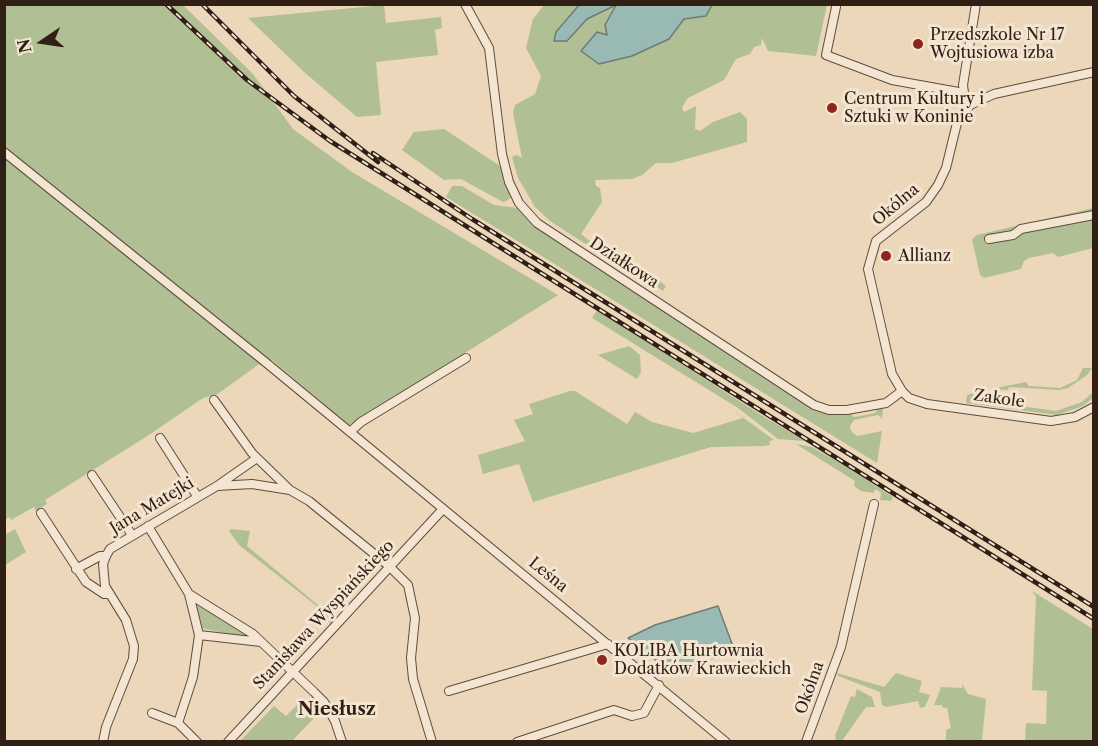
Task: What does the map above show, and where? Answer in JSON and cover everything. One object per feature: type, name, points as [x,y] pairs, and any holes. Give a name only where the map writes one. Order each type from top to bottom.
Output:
[{"type":"street","name":"Działkowa","points":[[465,4],[489,48],[502,154],[509,182],[519,203],[537,223],[814,405],[829,410],[847,410],[891,401],[902,391]]},
{"type":"street","points":[[976,4],[964,93],[970,105],[994,94],[1094,72]]},
{"type":"street","points":[[836,7],[826,56],[892,80],[964,93]]},
{"type":"street","name":"Okólna","points":[[902,391],[889,365],[869,280],[869,259],[883,234],[926,202],[938,185],[946,168],[957,123],[970,105]]},
{"type":"street","name":"Leśna","points":[[4,152],[264,361],[726,741]]},
{"type":"street","points":[[988,239],[1013,234],[1021,229],[1094,215]]},
{"type":"street","points":[[350,432],[361,422],[466,358]]},
{"type":"street","name":"Zakole","points":[[902,391],[909,398],[927,404],[1051,421],[1075,417],[1094,407]]},
{"type":"street","points":[[214,400],[257,458]]},
{"type":"street","points":[[160,438],[197,496]]},
{"type":"street","name":"Jana Matejki","points":[[103,741],[106,727],[134,659],[134,646],[126,620],[109,594],[103,575],[106,556],[110,549],[217,486],[257,458],[290,490],[309,501],[389,566],[408,585],[415,618],[411,658],[415,686],[432,741]]},
{"type":"street","points":[[92,475],[132,536]]},
{"type":"street","name":"Jana Matejki","points":[[217,486],[252,484],[290,490]]},
{"type":"street","name":"Okólna","points":[[806,741],[841,647],[874,504]]},
{"type":"street","name":"Stanisława Wyspiańskiego","points":[[228,741],[443,508]]},
{"type":"street","points":[[41,513],[75,569]]},
{"type":"street","points":[[148,526],[189,594],[199,635],[193,677],[178,723]]},
{"type":"street","name":"Jana Matejki","points":[[106,556],[100,556],[75,569],[86,582],[104,594],[109,594]]},
{"type":"street","points":[[189,594],[261,642],[292,671],[324,702],[335,721],[342,741]]},
{"type":"street","points":[[199,635],[261,642]]},
{"type":"street","points":[[449,691],[608,644]]},
{"type":"street","points":[[517,741],[614,710],[632,716],[644,712],[659,685]]},
{"type":"street","points":[[152,713],[178,723],[197,741]]},
{"type":"green space","points":[[4,5],[183,5],[253,74],[293,129],[352,172],[558,295],[349,425],[272,360],[258,365],[216,395],[203,398],[45,500],[47,504],[36,511],[34,507],[11,520],[9,517],[5,520]]},
{"type":"green space","points":[[384,5],[386,23],[441,17],[442,28],[435,30],[438,55],[376,62],[381,115],[357,117],[304,72],[248,18]]},
{"type":"green space","points":[[544,5],[579,5],[556,31],[568,41],[587,19],[616,5],[607,35],[582,51],[669,39],[684,19],[706,16],[712,5],[827,5],[816,56],[768,51],[762,38],[761,45],[754,47],[750,54],[736,59],[724,80],[688,98],[682,107],[684,112],[696,106],[695,129],[700,131],[713,122],[740,112],[747,119],[747,142],[672,163],[656,163],[642,175],[632,179],[595,180],[596,186],[600,188],[602,202],[581,234],[606,254],[611,249],[647,271],[666,286],[663,291],[550,221],[535,207],[518,178],[512,157],[517,155],[522,158],[513,113],[515,105],[535,94],[541,76],[526,48],[533,19]]},
{"type":"green space","points":[[444,129],[500,166],[511,197],[507,201],[503,202],[461,179],[444,180],[402,150],[414,132]]},
{"type":"green space","points":[[452,186],[462,186],[494,205],[518,208],[541,231],[807,406],[822,413],[851,414],[854,417],[875,413],[878,408],[883,408],[882,419],[878,415],[854,420],[850,426],[851,431],[857,436],[882,431],[877,463],[446,197]]},
{"type":"green space","points":[[1093,208],[1093,248],[1058,257],[1053,253],[1029,258],[1024,261],[1021,269],[984,278],[980,275],[972,239],[977,235]]},
{"type":"green space","points":[[597,310],[805,441],[778,439],[738,408],[592,318]]},
{"type":"green space","points":[[629,346],[640,355],[641,372],[637,379],[598,355]]},
{"type":"green space","points":[[1083,368],[1092,368],[1087,375],[1068,388],[1059,390],[1009,387],[1008,390],[991,389],[1026,382],[1029,386],[1060,388],[1077,380]]},
{"type":"green space","points":[[575,391],[627,424],[635,412],[652,422],[693,433],[743,418],[726,405],[774,440],[769,441],[770,445],[763,446],[711,447],[533,502],[519,464],[483,474],[478,455],[525,441],[514,420],[533,414],[529,404]]},
{"type":"green space","points":[[1093,392],[1093,398],[1083,406],[1057,415],[966,403],[967,395],[975,393],[976,400],[1056,411],[1082,402]]},
{"type":"green space","points":[[796,444],[812,447],[843,465],[893,497],[891,501],[880,500],[881,493],[876,489],[873,493],[861,491],[854,486],[855,481]]},
{"type":"green space","points":[[15,529],[26,552],[5,565],[5,535]]},
{"type":"green space","points":[[231,529],[250,531],[247,546],[336,620],[332,624],[315,611],[318,607],[239,545],[229,531]]},
{"type":"green space","points":[[1032,591],[1093,629],[1093,741],[1025,741],[1026,723],[1046,724],[1047,691],[1032,690],[1036,597]]},
{"type":"green space","points":[[194,603],[251,637],[252,639],[201,628]]},
{"type":"green space","points":[[837,673],[884,687],[896,673],[922,681],[919,692],[930,695],[925,707],[920,708],[918,701],[886,707],[882,705],[880,692],[838,676]]},
{"type":"green space","points":[[962,684],[968,694],[986,699],[982,741],[946,741],[946,730],[951,728],[947,708],[934,705],[941,687],[962,688]]},
{"type":"green space","points":[[857,689],[872,697],[875,707],[866,707],[842,741],[836,741],[835,736],[851,696],[855,697]]},
{"type":"green space","points":[[300,702],[315,717],[292,741],[240,741],[274,706],[286,716]]},
{"type":"water","points":[[579,4],[712,5],[706,16],[684,19],[669,39],[632,56],[599,64],[581,51],[597,32],[607,35],[605,25],[616,5],[587,19],[567,41],[554,41],[556,32]]},
{"type":"water","points":[[718,606],[734,649],[673,674],[628,638],[655,625]]},
{"type":"railway","points":[[166,4],[247,80],[330,141],[1094,619]]},
{"type":"railway","points":[[202,4],[294,96],[378,162]]},
{"type":"railway","points":[[373,153],[472,219],[1094,607]]},
{"type":"place","name":"Przedszkole Nr 17 Wojtusiowa izba","points":[[918,44]]},
{"type":"place","name":"Centrum Kultury i Sztuki w Koninie","points":[[832,108]]},
{"type":"place","name":"Allianz","points":[[886,256]]},
{"type":"place","name":"KOLIBA Hurtownia Dodatków Krawieckich","points":[[602,660]]},
{"type":"district","name":"Niesłusz","points":[[337,710]]}]
